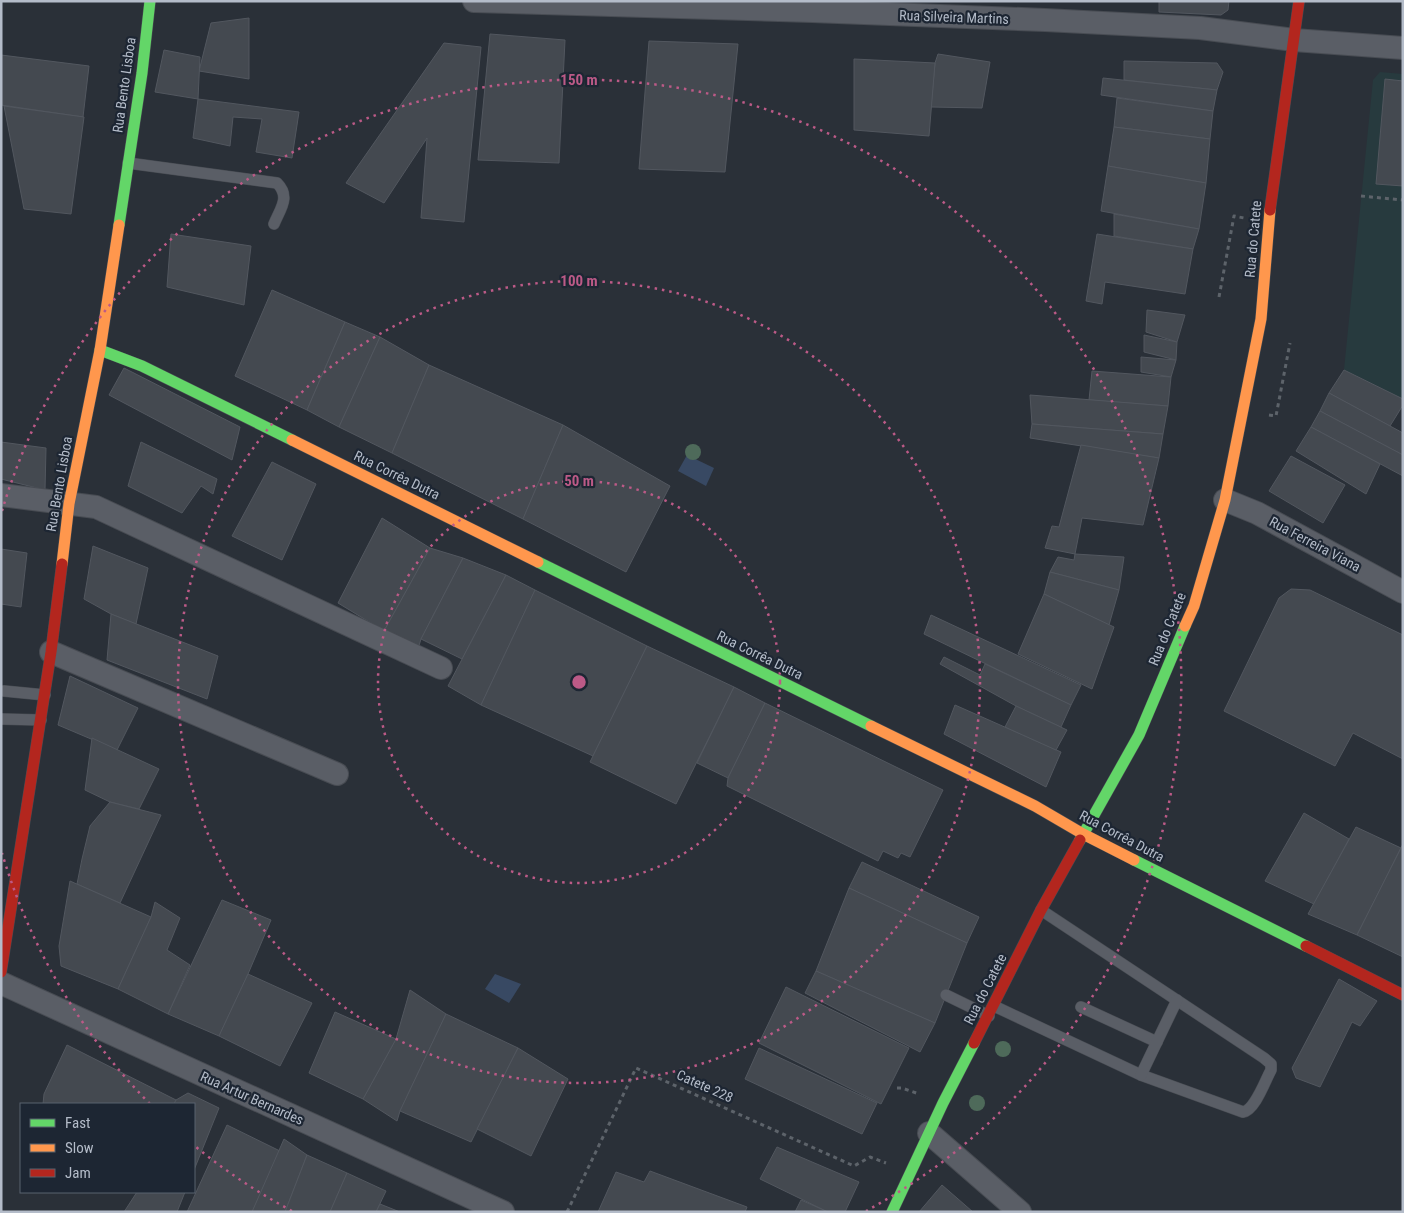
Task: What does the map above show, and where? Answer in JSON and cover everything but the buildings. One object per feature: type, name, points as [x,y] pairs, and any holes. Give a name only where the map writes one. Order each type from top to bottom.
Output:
[{"type":"main road","name":"Rua Bento Lisboa","points":[[1,972],[45,694],[69,504],[100,350],[142,74],[150,1]]},
{"type":"main road","name":"Rua do Catete","points":[[892,1212],[943,1103],[992,1011],[1041,910],[1139,735],[1194,606],[1225,500],[1261,319],[1267,235],[1299,1]]},
{"type":"main road","name":"Rua Corrêa Dutra","points":[[100,350],[142,366],[736,661],[1035,806],[1083,834],[1403,995]]},
{"type":"street","name":"Rua Silveira Martins","points":[[474,1],[812,11],[1200,28],[1294,40],[1403,48]]},
{"type":"street","points":[[1,495],[96,506],[441,668]]},
{"type":"street","name":"Rua Ferreira Viana","points":[[1225,500],[1257,513],[1403,592]]},
{"type":"street","points":[[51,652],[337,774]]},
{"type":"street","name":"Rua Artur Bernardes","points":[[1,983],[503,1212]]},
{"type":"street","points":[[929,1133],[1020,1212]]},
{"type":"lane","points":[[128,163],[277,183],[283,189],[284,199],[274,224]]},
{"type":"lane","points":[[4,691],[45,694]]},
{"type":"lane","points":[[1,719],[41,720]]},
{"type":"lane","points":[[946,995],[992,1011],[1141,1075],[1242,1112],[1248,1111],[1253,1106],[1271,1064],[1041,910]]},
{"type":"lane","points":[[1141,1075],[1177,1000]]},
{"type":"lane","points":[[1081,1007],[1157,1042]]},
{"type":"path","points":[[1360,196],[1403,200]]},
{"type":"path","points":[[1219,297],[1234,216]]},
{"type":"path","points":[[1276,416],[1290,343]]},
{"type":"path","name":"Catete 228","points":[[567,1212],[636,1068],[854,1166],[870,1157],[910,1172]]},
{"type":"green space","points":[[1380,72],[1403,74],[1403,399],[1344,370],[1373,80]]},
{"type":"water","points":[[687,455],[714,468],[706,486],[678,471]]},
{"type":"water","points":[[495,974],[521,984],[509,1003],[485,989]]},
{"type":"traffic: fast","points":[[119,225],[142,73],[150,1]]},
{"type":"traffic: fast","points":[[100,350],[142,366],[292,440]]},
{"type":"traffic: fast","points":[[538,562],[871,726]]},
{"type":"traffic: fast","points":[[1080,840],[1139,735],[1185,626]]},
{"type":"traffic: fast","points":[[1134,860],[1306,946]]},
{"type":"traffic: fast","points":[[892,1212],[943,1103],[974,1043]]},
{"type":"traffic: slow","points":[[1185,626],[1194,606],[1225,500],[1261,319],[1270,210]]},
{"type":"traffic: slow","points":[[62,564],[69,504],[100,350],[119,225]]},
{"type":"traffic: slow","points":[[292,440],[538,562]]},
{"type":"traffic: slow","points":[[871,726],[1035,806],[1083,834],[1134,860]]},
{"type":"traffic: jam","points":[[1270,210],[1299,1]]},
{"type":"traffic: jam","points":[[1,972],[51,652],[62,564]]},
{"type":"traffic: jam","points":[[974,1043],[1041,910],[1080,840]]},
{"type":"traffic: jam","points":[[1306,946],[1403,995]]}]
